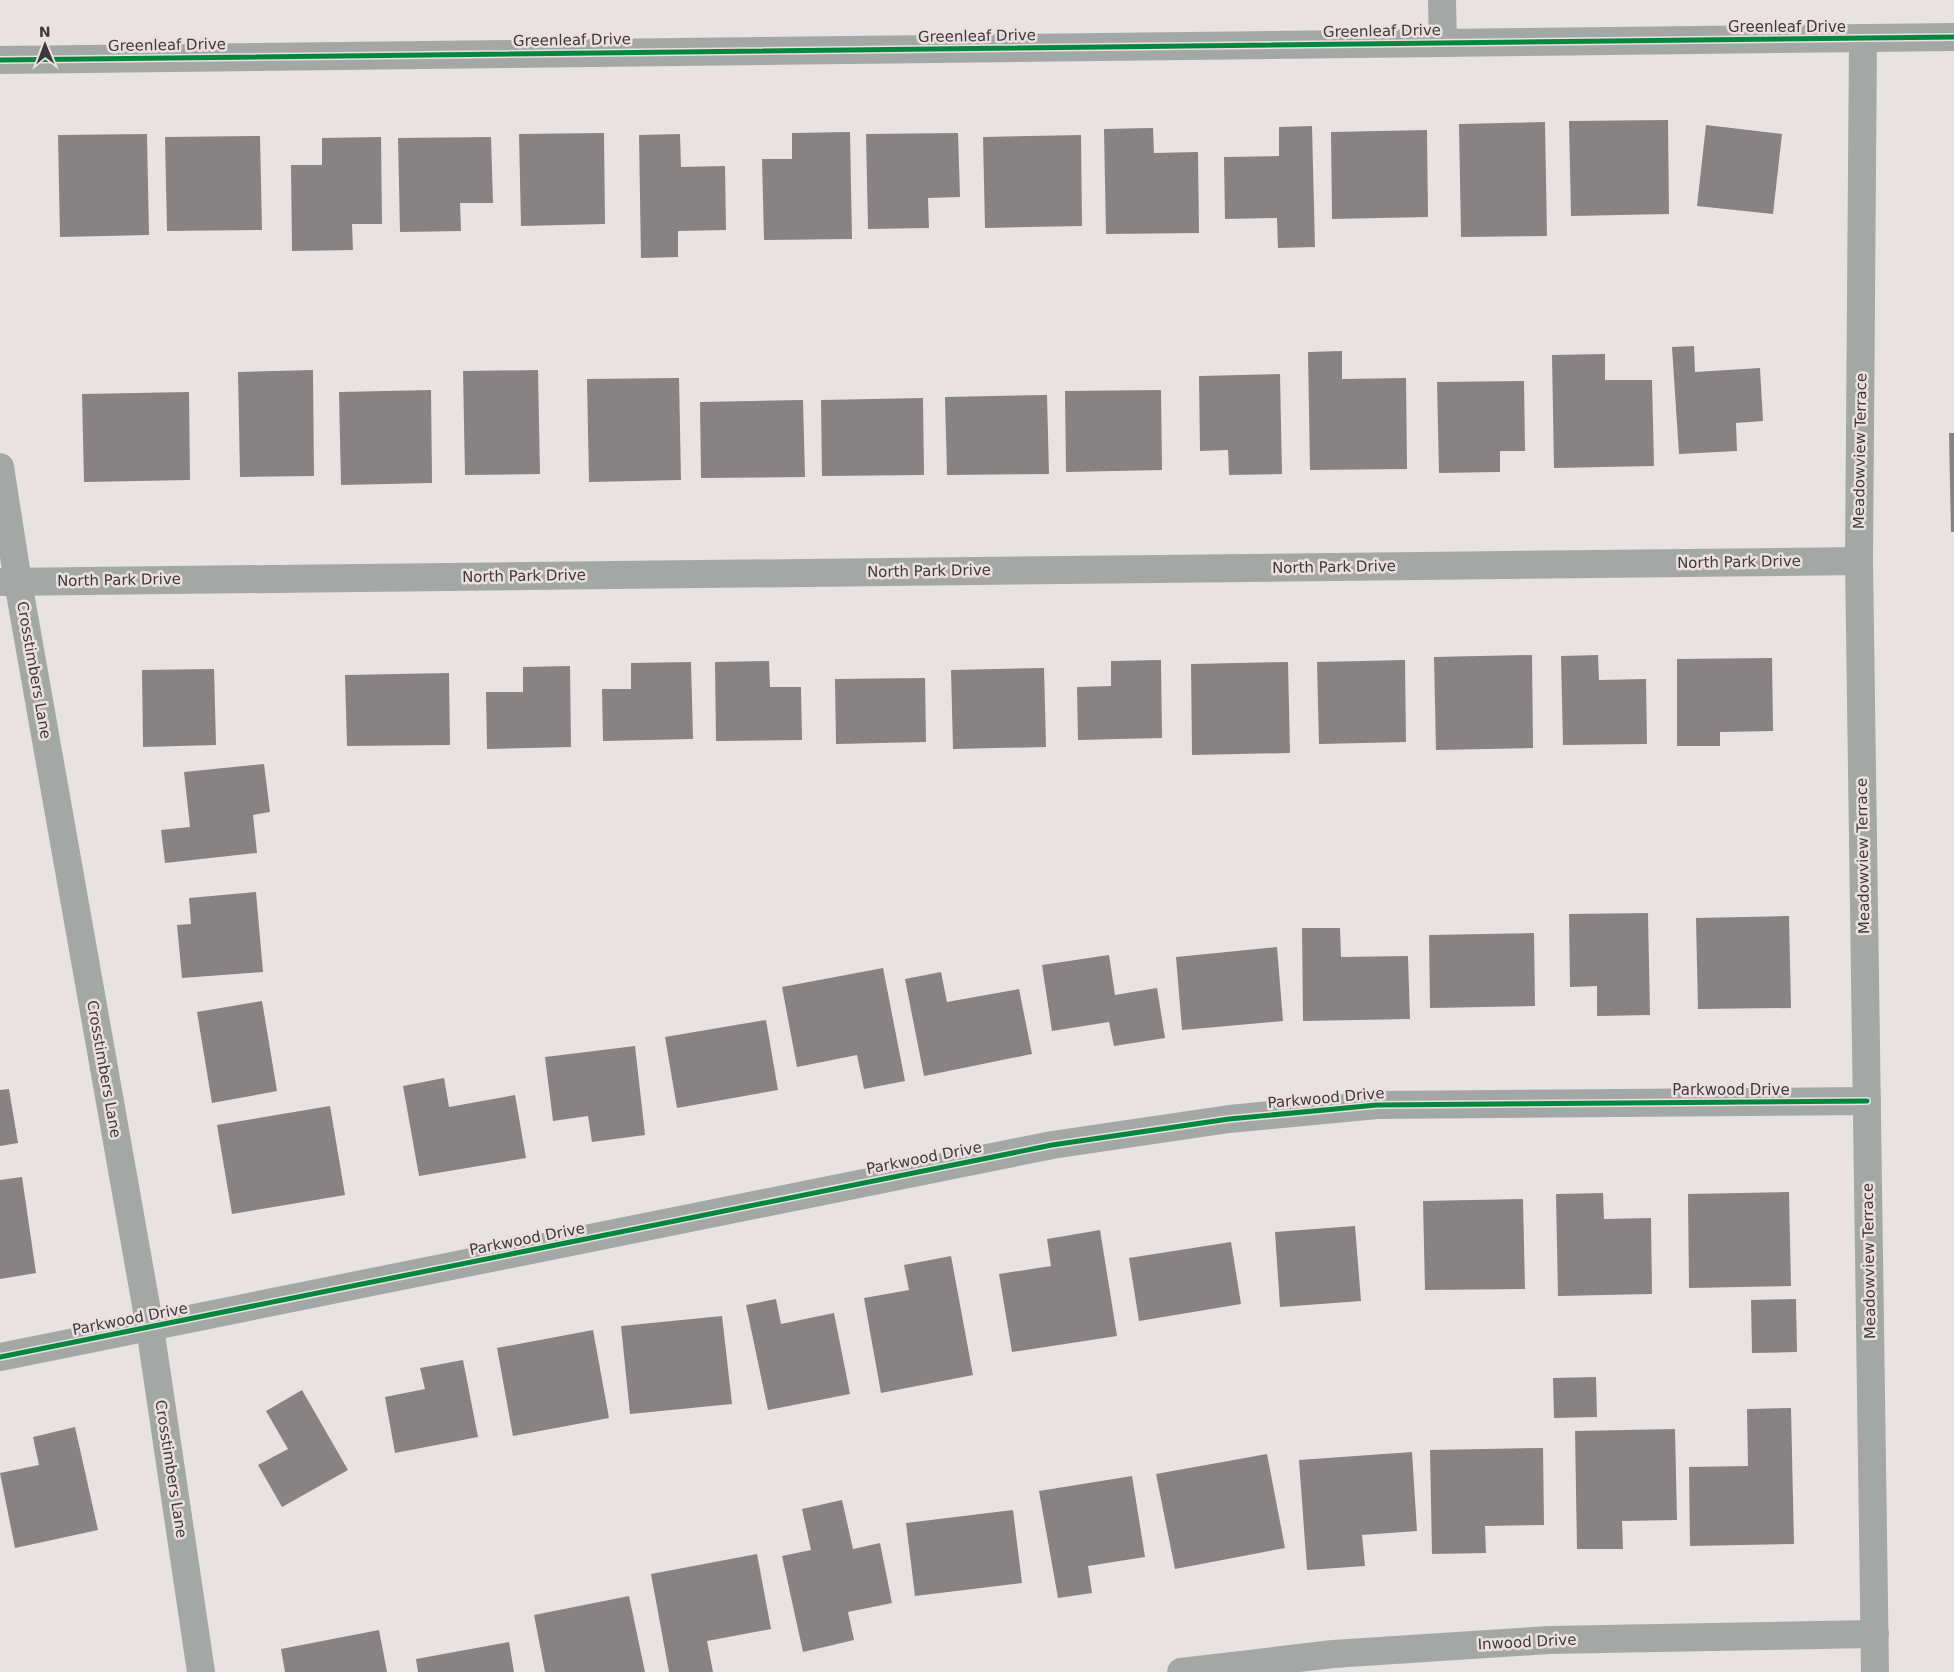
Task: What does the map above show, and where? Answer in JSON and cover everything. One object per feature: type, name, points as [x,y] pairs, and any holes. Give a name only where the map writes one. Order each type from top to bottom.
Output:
[{"type":"street","points":[[1442,0],[1443,42]]},
{"type":"street","name":"Greenleaf Drive","points":[[0,60],[1954,37]]},
{"type":"street","name":"Meadowview Terrace","points":[[1863,39],[1859,561],[1875,1672]]},
{"type":"street","name":"Crosstimbers Lane","points":[[0,467],[9,582],[150,1328],[201,1672]]},
{"type":"street","name":"North Park Drive","points":[[9,582],[1859,561]]},
{"type":"street","name":"Parkwood Drive","points":[[0,1357],[1052,1145],[1229,1120],[1377,1105],[1866,1101]]},
{"type":"street","name":"Inwood Drive","points":[[1181,1672],[1333,1654],[1549,1640],[1875,1634]]},
{"type":"building","points":[[1668,120],[1669,214],[1571,216],[1569,121]]},
{"type":"building","points":[[1545,122],[1547,236],[1461,237],[1459,124]]},
{"type":"building","points":[[1706,125],[1782,134],[1773,214],[1697,206]]},
{"type":"building","points":[[1312,126],[1315,247],[1278,248],[1277,218],[1225,219],[1224,157],[1279,156],[1279,127]]},
{"type":"building","points":[[1153,128],[1154,153],[1198,152],[1199,233],[1106,234],[1104,129]]},
{"type":"building","points":[[1427,130],[1428,217],[1332,219],[1331,132]]},
{"type":"building","points":[[850,132],[852,239],[764,240],[762,159],[792,159],[792,133]]},
{"type":"building","points":[[604,133],[605,224],[521,226],[519,134]]},
{"type":"building","points":[[958,133],[960,197],[928,198],[929,228],[868,229],[866,134]]},
{"type":"building","points":[[147,134],[149,235],[60,237],[58,135]]},
{"type":"building","points":[[680,134],[681,167],[725,166],[726,230],[678,231],[678,257],[641,258],[639,135]]},
{"type":"building","points":[[1081,135],[1082,226],[985,228],[983,137]]},
{"type":"building","points":[[260,136],[262,230],[167,231],[165,137]]},
{"type":"building","points":[[381,137],[382,224],[352,224],[353,250],[292,251],[291,165],[322,165],[322,138]]},
{"type":"building","points":[[491,137],[493,203],[460,203],[461,231],[400,232],[398,138]]},
{"type":"building","points":[[1694,346],[1695,372],[1760,368],[1763,421],[1736,423],[1737,451],[1679,454],[1672,347]]},
{"type":"building","points":[[1342,351],[1342,379],[1406,378],[1407,469],[1310,470],[1308,352]]},
{"type":"building","points":[[1605,354],[1605,380],[1652,380],[1654,466],[1554,468],[1552,355]]},
{"type":"building","points":[[313,370],[314,476],[240,477],[238,372]]},
{"type":"building","points":[[538,370],[540,474],[465,475],[463,371]]},
{"type":"building","points":[[1280,374],[1282,474],[1229,475],[1228,450],[1200,451],[1199,376]]},
{"type":"building","points":[[679,378],[681,480],[589,482],[587,379]]},
{"type":"building","points":[[1524,381],[1525,451],[1500,451],[1500,472],[1439,473],[1437,382]]},
{"type":"building","points":[[431,390],[432,483],[341,485],[339,392]]},
{"type":"building","points":[[1161,390],[1162,470],[1066,472],[1065,391]]},
{"type":"building","points":[[189,392],[190,480],[84,482],[82,394]]},
{"type":"building","points":[[1047,395],[1049,474],[947,475],[945,397]]},
{"type":"building","points":[[923,398],[924,475],[822,476],[821,400]]},
{"type":"building","points":[[803,400],[805,477],[701,478],[700,402]]},
{"type":"building","points":[[1949,433],[1954,433],[1954,532],[1951,532]]},
{"type":"building","points":[[1532,655],[1533,748],[1436,750],[1434,657]]},
{"type":"building","points":[[1598,655],[1599,680],[1646,679],[1647,744],[1563,745],[1561,656]]},
{"type":"building","points":[[1772,658],[1773,731],[1720,732],[1720,746],[1677,746],[1677,659]]},
{"type":"building","points":[[1161,660],[1162,738],[1078,740],[1077,687],[1111,686],[1111,661]]},
{"type":"building","points":[[1405,660],[1406,742],[1319,744],[1317,662]]},
{"type":"building","points":[[769,661],[770,687],[801,687],[802,740],[716,741],[715,662]]},
{"type":"building","points":[[691,662],[693,739],[603,741],[602,689],[631,689],[631,663]]},
{"type":"building","points":[[1288,662],[1290,753],[1192,755],[1191,664]]},
{"type":"building","points":[[570,666],[571,747],[487,749],[486,692],[523,692],[523,667]]},
{"type":"building","points":[[1044,668],[1046,747],[953,749],[951,670]]},
{"type":"building","points":[[214,669],[216,745],[143,747],[142,670]]},
{"type":"building","points":[[449,673],[450,745],[347,746],[345,675]]},
{"type":"building","points":[[925,678],[926,742],[836,744],[835,679]]},
{"type":"building","points":[[264,764],[270,812],[253,815],[257,853],[165,863],[161,830],[190,827],[184,772]]},
{"type":"building","points":[[256,892],[263,972],[182,978],[177,925],[191,924],[189,898]]},
{"type":"building","points":[[1648,913],[1650,1015],[1597,1016],[1597,986],[1570,987],[1569,914]]},
{"type":"building","points":[[1789,916],[1791,1008],[1698,1009],[1696,918]]},
{"type":"building","points":[[1302,928],[1340,928],[1341,957],[1408,956],[1410,1019],[1303,1021]]},
{"type":"building","points":[[1534,933],[1535,1006],[1430,1008],[1429,935]]},
{"type":"building","points":[[1277,947],[1283,1021],[1182,1030],[1176,957]]},
{"type":"building","points":[[1109,955],[1115,995],[1157,988],[1165,1038],[1114,1046],[1109,1022],[1052,1031],[1042,965]]},
{"type":"building","points":[[883,968],[905,1081],[864,1089],[857,1055],[797,1067],[782,987]]},
{"type":"building","points":[[941,972],[947,1002],[1019,989],[1032,1054],[924,1076],[905,979]]},
{"type":"building","points":[[262,1001],[277,1091],[212,1103],[197,1012]]},
{"type":"building","points":[[766,1020],[778,1090],[677,1108],[665,1037]]},
{"type":"building","points":[[635,1046],[645,1135],[592,1142],[588,1116],[553,1121],[545,1057]]},
{"type":"building","points":[[444,1078],[449,1107],[515,1095],[526,1158],[419,1176],[403,1086]]},
{"type":"building","points":[[9,1089],[18,1143],[0,1146],[0,1090]]},
{"type":"building","points":[[330,1106],[345,1195],[232,1214],[217,1125]]},
{"type":"building","points":[[22,1177],[36,1273],[0,1279],[0,1180]]},
{"type":"building","points":[[1789,1192],[1791,1286],[1689,1288],[1688,1194]]},
{"type":"building","points":[[1603,1193],[1604,1219],[1651,1218],[1652,1294],[1558,1296],[1556,1194]]},
{"type":"building","points":[[1523,1199],[1525,1289],[1425,1290],[1423,1201]]},
{"type":"building","points":[[1355,1226],[1361,1301],[1280,1307],[1275,1232]]},
{"type":"building","points":[[1100,1230],[1117,1336],[1012,1352],[999,1274],[1051,1266],[1047,1239]]},
{"type":"building","points":[[1231,1242],[1241,1304],[1139,1321],[1129,1258]]},
{"type":"building","points":[[951,1256],[973,1375],[881,1393],[864,1298],[909,1290],[904,1265]]},
{"type":"building","points":[[776,1299],[781,1324],[834,1313],[850,1394],[768,1410],[746,1305]]},
{"type":"building","points":[[1796,1299],[1797,1352],[1752,1353],[1751,1300]]},
{"type":"building","points":[[722,1316],[732,1404],[630,1414],[621,1326]]},
{"type":"building","points":[[593,1330],[609,1418],[513,1436],[497,1348]]},
{"type":"building","points":[[463,1360],[478,1437],[395,1453],[385,1397],[425,1389],[420,1368]]},
{"type":"building","points":[[1596,1377],[1597,1417],[1554,1418],[1553,1378]]},
{"type":"building","points":[[302,1390],[348,1470],[282,1507],[258,1465],[288,1449],[266,1411]]},
{"type":"building","points":[[1791,1408],[1794,1544],[1690,1546],[1689,1467],[1748,1466],[1747,1409]]},
{"type":"building","points":[[75,1427],[98,1530],[15,1548],[0,1473],[39,1465],[33,1437]]},
{"type":"building","points":[[1675,1429],[1677,1520],[1622,1521],[1623,1549],[1577,1549],[1575,1431]]},
{"type":"building","points":[[1543,1448],[1544,1525],[1485,1526],[1486,1553],[1432,1554],[1430,1450]]},
{"type":"building","points":[[1412,1452],[1417,1531],[1362,1535],[1365,1566],[1307,1570],[1299,1460]]},
{"type":"building","points":[[1267,1454],[1285,1548],[1175,1569],[1156,1474]]},
{"type":"building","points":[[1132,1476],[1145,1557],[1088,1566],[1092,1593],[1058,1598],[1039,1491]]},
{"type":"building","points":[[842,1500],[853,1549],[880,1543],[892,1603],[848,1612],[854,1640],[803,1652],[782,1556],[811,1550],[802,1509]]},
{"type":"building","points":[[1013,1510],[1022,1583],[915,1596],[906,1523]]},
{"type":"building","points":[[757,1554],[771,1629],[707,1641],[713,1672],[669,1672],[651,1574]]},
{"type":"building","points":[[629,1596],[645,1672],[545,1672],[534,1615]]},
{"type":"building","points":[[379,1630],[387,1672],[285,1672],[281,1649]]},
{"type":"building","points":[[509,1642],[514,1672],[418,1672],[416,1659]]},
{"type":"cycle path","points":[[0,60],[1954,37]]},
{"type":"cycle path","points":[[0,1357],[1052,1145],[1229,1119],[1377,1105],[1867,1101]]}]
